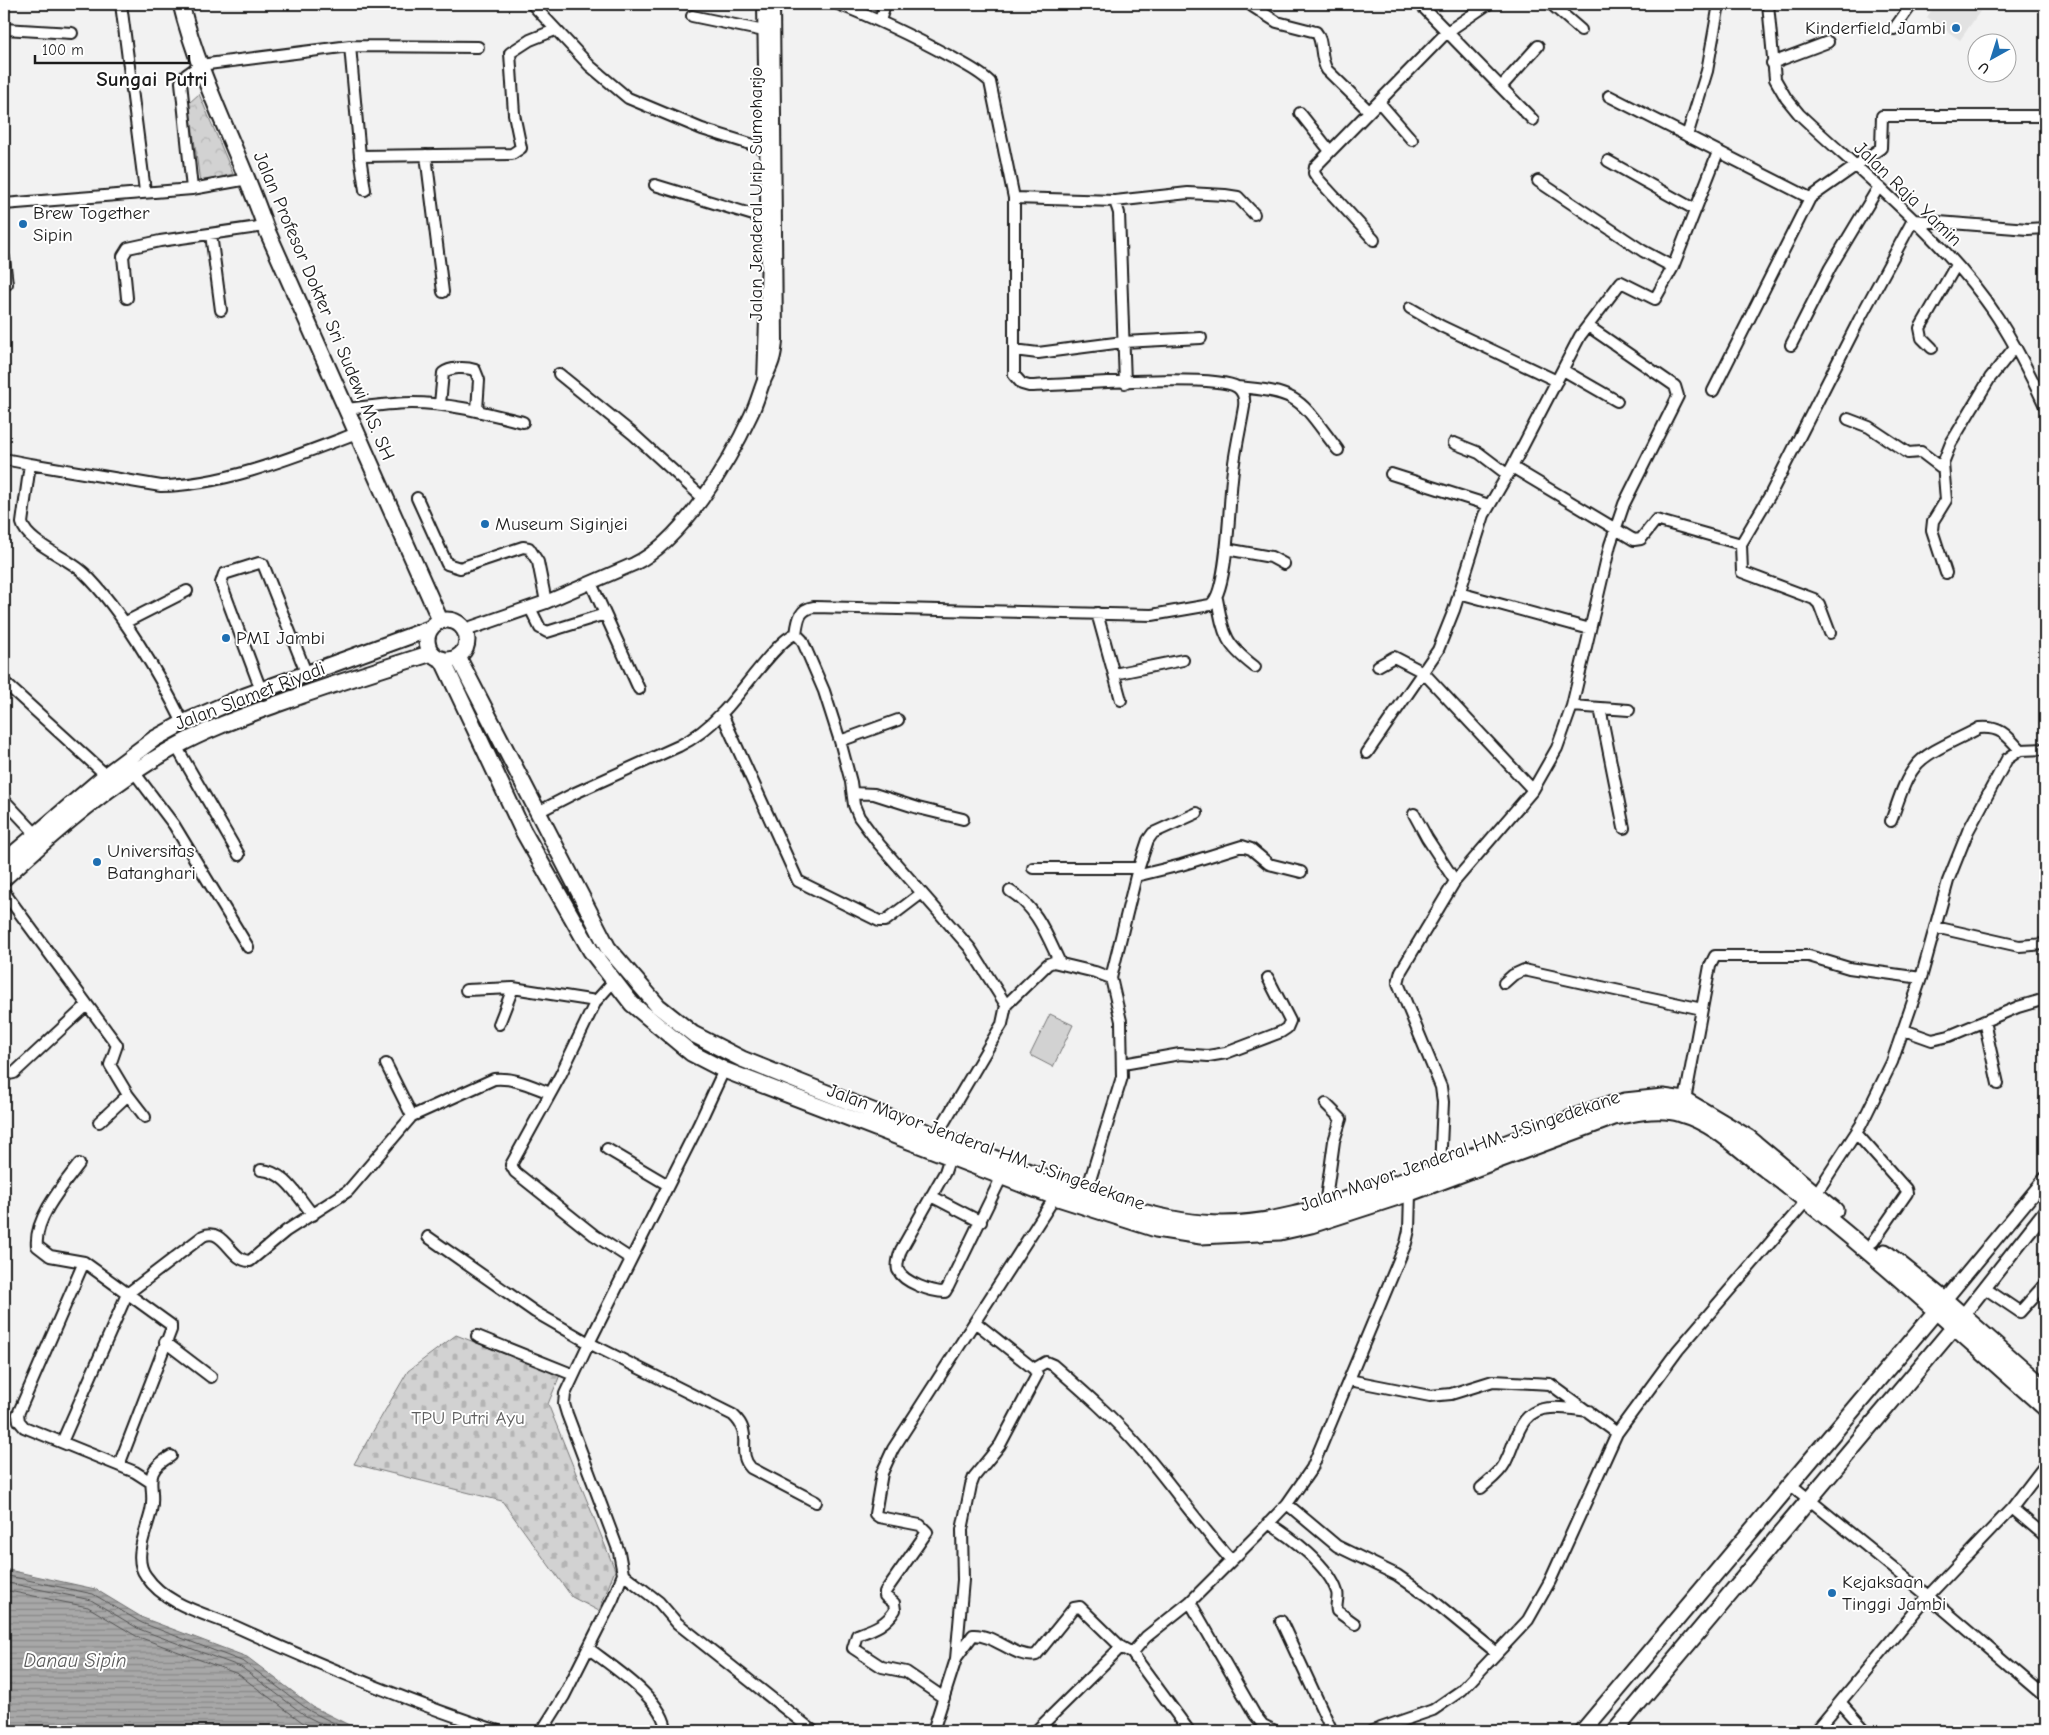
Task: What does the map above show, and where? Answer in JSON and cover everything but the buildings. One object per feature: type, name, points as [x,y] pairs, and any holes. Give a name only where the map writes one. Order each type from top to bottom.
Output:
[{"type":"main road","name":"Jalan Profesor Dokter Sri Sudewi MS. SH","points":[[181,4],[200,65],[248,179],[265,226],[357,433],[435,625]]},
{"type":"main road","points":[[456,622],[465,630],[467,645],[458,657],[437,656],[427,642],[435,625],[456,622]]},
{"type":"main road","name":"Jalan Slamet Riyadi","points":[[4,862],[106,774],[154,739],[183,723],[261,690],[307,675],[361,652],[435,625]]},
{"type":"main road","name":"Jalan Slamet Riyadi","points":[[4,878],[43,842],[134,772],[176,746],[224,723],[344,681],[437,656]]},
{"type":"main road","name":"Jalan Mayor Jenderal HM. J.Singedekane","points":[[437,656],[523,831],[567,911],[613,982],[632,1004],[663,1032],[691,1053],[724,1070],[834,1114],[1055,1197],[1177,1234],[1238,1235],[1280,1232],[1410,1193],[1598,1122],[1637,1112],[1680,1113],[1698,1120],[1719,1133],[1872,1242],[1958,1322]]},
{"type":"main road","name":"Jalan Mayor Jenderal HM. J.Singedekane","points":[[458,657],[582,902],[608,948],[658,1006],[693,1034],[714,1047],[864,1108],[1086,1193],[1160,1216],[1192,1222],[1225,1224],[1260,1220],[1325,1206],[1440,1169],[1601,1107],[1626,1100],[1663,1097],[1685,1100],[1749,1138],[1834,1221],[1940,1306]]},
{"type":"main road","points":[[220,706],[224,723]]},
{"type":"main road","points":[[834,1114],[839,1098]]},
{"type":"main road","points":[[858,1123],[864,1108]]},
{"type":"main road","points":[[1583,1731],[1940,1306]]},
{"type":"main road","points":[[1958,1322],[2045,1388]]},
{"type":"main road","points":[[1958,1322],[2045,1408]]},
{"type":"main road","points":[[1615,1731],[1958,1322]]},
{"type":"street","points":[[121,4],[145,191]]},
{"type":"street","points":[[532,4],[590,66],[628,98],[702,129],[771,151]]},
{"type":"street","name":"Jalan Jenderal Urip Sumoharjo","points":[[764,4],[771,151]]},
{"type":"street","name":"Jalan Jenderal Urip Sumoharjo","points":[[465,630],[546,602],[640,562],[661,546],[703,498],[735,448],[764,382],[772,369],[775,355],[771,220],[773,4]]},
{"type":"street","points":[[838,4],[880,22],[963,64],[990,82],[1014,198],[1014,375],[1016,379],[1025,385],[1196,380],[1237,387],[1265,389],[1283,393],[1297,400],[1312,412],[1338,450]]},
{"type":"street","points":[[880,22],[885,4]]},
{"type":"street","points":[[1420,4],[1532,120]]},
{"type":"street","points":[[1374,240],[1314,173],[1315,167],[1447,32],[1488,4]]},
{"type":"street","points":[[1551,4],[1581,30]]},
{"type":"street","points":[[1687,136],[1707,71],[1719,4]]},
{"type":"street","name":"Jalan Raja Yamin","points":[[1768,4],[1772,63],[1775,79],[1786,98],[1956,265],[1998,318],[2040,386],[2045,406]]},
{"type":"street","points":[[1894,29],[1912,4]]},
{"type":"street","points":[[1252,6],[1277,22],[1316,32],[1320,39],[1321,55],[1327,70],[1369,111]]},
{"type":"street","points":[[692,16],[764,31]]},
{"type":"street","points":[[4,28],[72,33]]},
{"type":"street","points":[[360,156],[512,154],[521,148],[514,114],[510,53],[530,40],[555,30]]},
{"type":"street","points":[[1772,63],[1828,42]]},
{"type":"street","points":[[192,189],[181,82],[200,65],[350,46],[478,46]]},
{"type":"street","points":[[350,46],[365,190]]},
{"type":"street","points":[[1501,87],[1538,46]]},
{"type":"street","points":[[1608,96],[1810,198]]},
{"type":"street","points":[[1378,102],[1412,140]]},
{"type":"street","points":[[1300,113],[1330,151]]},
{"type":"street","points":[[1713,391],[1810,198],[1881,148],[1880,118],[1884,115],[2045,116]]},
{"type":"street","points":[[1368,753],[1438,650],[1484,515],[1510,471],[1580,336],[1621,282],[1655,299],[1673,267],[1694,209],[1718,152]]},
{"type":"street","points":[[426,155],[443,292]]},
{"type":"street","points":[[1608,160],[1694,209]]},
{"type":"street","points":[[4,204],[145,191],[192,189],[248,179]]},
{"type":"street","points":[[1538,181],[1643,251],[1673,267]]},
{"type":"street","points":[[655,185],[771,220]]},
{"type":"street","points":[[1791,345],[1830,268],[1878,188]]},
{"type":"street","points":[[1014,198],[1115,201],[1188,193],[1225,195],[1238,197],[1254,214]]},
{"type":"street","points":[[1115,201],[1119,213],[1125,383]]},
{"type":"street","points":[[1830,633],[1819,604],[1814,599],[1742,572],[1741,544],[1774,487],[1912,220],[2028,229],[2045,228]]},
{"type":"street","points":[[127,298],[123,256],[128,248],[160,241],[265,226]]},
{"type":"street","points":[[211,234],[221,310]]},
{"type":"street","points":[[4,258],[6,284]]},
{"type":"street","points":[[1932,348],[1922,338],[1920,328],[1956,265]]},
{"type":"street","points":[[1410,308],[1441,326],[1557,382]]},
{"type":"street","points":[[1440,1169],[1443,1102],[1441,1087],[1398,983],[1406,962],[1455,881],[1533,790],[1557,748],[1572,706],[1615,530],[1624,504],[1669,417],[1678,393],[1672,384],[1588,326]]},
{"type":"street","points":[[1014,350],[1038,353],[1123,342],[1201,338]]},
{"type":"street","points":[[1946,573],[1932,530],[1933,520],[1946,500],[1942,468],[1951,443],[1985,386],[2015,347]]},
{"type":"street","points":[[440,404],[443,373],[447,370],[470,368],[475,370],[478,375],[477,410]]},
{"type":"street","points":[[1563,370],[1616,402]]},
{"type":"street","points":[[559,374],[633,434],[703,498]]},
{"type":"street","points":[[1237,387],[1245,398],[1232,477],[1226,549],[1217,599],[1226,639],[1235,651],[1256,667]]},
{"type":"street","points":[[346,409],[411,403],[440,404],[477,410],[523,422]]},
{"type":"street","points":[[1848,419],[1869,427],[1908,453],[1921,452],[1942,468]]},
{"type":"street","points":[[4,459],[161,486],[180,486],[279,462],[357,433]]},
{"type":"street","points":[[1454,443],[1479,453],[1615,530],[1637,540],[1641,539],[1654,521],[1658,520],[1741,544]]},
{"type":"street","points":[[30,464],[22,523],[23,528],[32,538],[79,568],[97,586],[124,623],[183,723]]},
{"type":"street","points":[[1391,474],[1489,505]]},
{"type":"street","points":[[417,498],[445,563],[460,568],[523,547],[529,548],[538,562],[546,602]]},
{"type":"street","points":[[1226,549],[1271,556],[1284,564]]},
{"type":"street","points":[[261,690],[220,583],[224,574],[241,568],[260,563],[265,567],[307,675]]},
{"type":"street","points":[[591,583],[639,689]]},
{"type":"street","points":[[124,623],[187,591]]},
{"type":"street","points":[[1459,593],[1590,629]]},
{"type":"street","points":[[796,634],[798,619],[803,611],[814,607],[1152,615],[1210,605],[1217,599]]},
{"type":"street","points":[[530,608],[540,628],[547,632],[605,614]]},
{"type":"street","points":[[1097,613],[1121,700]]},
{"type":"street","points":[[538,812],[575,793],[686,743],[722,714],[779,644],[796,634]]},
{"type":"street","points":[[796,634],[802,640],[824,691],[840,741],[853,793],[854,805],[865,826],[970,948],[1006,1005]]},
{"type":"street","points":[[1378,666],[1394,657],[1423,672],[1533,790]]},
{"type":"street","points":[[1114,674],[1183,660]]},
{"type":"street","points":[[4,682],[106,774]]},
{"type":"street","points":[[1572,706],[1629,710]]},
{"type":"street","points":[[1600,708],[1624,828]]},
{"type":"street","points":[[722,714],[798,881],[879,921],[885,921],[922,893]]},
{"type":"street","points":[[840,741],[898,720]]},
{"type":"street","points":[[1892,821],[1906,781],[1916,766],[1926,757],[1979,728],[2001,730],[2020,750]]},
{"type":"street","points":[[176,746],[239,855]]},
{"type":"street","points":[[1372,1731],[1434,1710],[1462,1690],[1528,1620],[1538,1605],[1617,1433],[1678,1350],[1811,1197],[1856,1133],[1892,1062],[1904,1030],[1921,978],[1948,881],[1968,831],[2003,765],[2012,754],[2020,750],[2045,749]]},
{"type":"street","points":[[134,772],[174,825],[248,947]]},
{"type":"street","points":[[853,793],[874,794],[918,808],[964,819]]},
{"type":"street","points":[[4,800],[36,834]]},
{"type":"street","points":[[1086,1193],[1120,1090],[1123,1064],[1121,1021],[1111,978],[1137,872],[1148,840],[1153,832],[1197,813]]},
{"type":"street","points":[[1414,814],[1455,881]]},
{"type":"street","points":[[1033,868],[1137,872],[1181,865],[1242,846],[1251,849],[1269,864],[1301,872]]},
{"type":"street","points":[[1010,891],[1022,898],[1037,916],[1060,963]]},
{"type":"street","points":[[4,892],[86,1006],[117,1045],[110,1065],[128,1096],[145,1117]]},
{"type":"street","points":[[1935,927],[2019,946],[2045,944]]},
{"type":"street","points":[[1685,1100],[1710,966],[1715,956],[1809,956],[1849,968],[1921,978]]},
{"type":"street","points":[[936,1136],[1002,1024],[1006,1005],[1048,964],[1060,963],[1111,978]]},
{"type":"street","points":[[1504,983],[1518,971],[1524,970],[1702,1009]]},
{"type":"street","points":[[1123,1064],[1180,1054],[1208,1056],[1226,1053],[1281,1032],[1287,1028],[1290,1021],[1268,978]]},
{"type":"street","points":[[613,982],[596,1000],[550,1093],[511,1165],[512,1168],[594,1235],[631,1259]]},
{"type":"street","points":[[466,990],[514,988],[596,1000]]},
{"type":"street","points":[[499,1024],[514,988]]},
{"type":"street","points":[[1904,1030],[1932,1040],[1949,1036],[2018,1007],[2045,999]]},
{"type":"street","points":[[4,1075],[14,1073],[86,1006]]},
{"type":"street","points":[[1984,1021],[1998,1084]]},
{"type":"street","points":[[386,1064],[412,1116]]},
{"type":"street","points":[[542,1731],[564,1696],[623,1574],[619,1552],[564,1404],[565,1394],[724,1070]]},
{"type":"street","points":[[62,1442],[127,1294],[207,1235],[218,1236],[243,1260],[250,1261],[286,1231],[348,1191],[412,1116],[494,1079],[506,1078],[520,1081],[550,1093]]},
{"type":"street","points":[[99,1122],[128,1096]]},
{"type":"street","points":[[1325,1206],[1334,1142],[1340,1119],[1339,1115],[1326,1104]]},
{"type":"street","points":[[1856,1133],[1906,1189],[1907,1193],[1872,1242]]},
{"type":"street","points":[[607,1149],[668,1185]]},
{"type":"street","points":[[950,1157],[945,1172],[901,1250],[897,1264],[898,1270],[905,1279],[934,1291],[945,1292],[1002,1176]]},
{"type":"street","points":[[79,1164],[41,1219],[36,1234],[37,1246],[42,1251],[55,1257],[84,1262],[169,1322],[171,1330],[118,1464]]},
{"type":"street","points":[[261,1170],[270,1170],[281,1176],[313,1214]]},
{"type":"street","points":[[1940,1306],[2045,1179]]},
{"type":"street","points":[[1132,1653],[1146,1637],[1190,1602],[1287,1504],[1312,1468],[1406,1243],[1409,1230],[1410,1193]]},
{"type":"street","points":[[932,1196],[981,1222]]},
{"type":"street","points":[[944,1698],[906,1672],[882,1666],[853,1648],[857,1635],[881,1625],[889,1619],[895,1610],[894,1603],[885,1596],[885,1592],[927,1532],[920,1525],[879,1517],[875,1514],[882,1473],[893,1449],[1055,1197]]},
{"type":"street","points":[[1958,1322],[2043,1220]]},
{"type":"street","points":[[428,1236],[535,1312],[589,1343],[733,1415],[744,1428],[745,1458],[751,1468],[816,1502]]},
{"type":"street","points":[[84,1262],[18,1414],[19,1421],[24,1426],[118,1464],[144,1476],[150,1481]]},
{"type":"street","points":[[1986,1289],[2020,1312],[2045,1284]]},
{"type":"street","points":[[933,1731],[956,1659],[964,1573],[962,1530],[966,1502],[974,1477],[1000,1445],[1035,1382],[1037,1375],[1034,1369],[975,1322]]},
{"type":"street","points":[[477,1336],[574,1375]]},
{"type":"street","points":[[166,1342],[211,1377]]},
{"type":"street","points":[[1034,1369],[1046,1362],[1053,1365],[1108,1414],[1139,1446],[1209,1536],[1231,1560]]},
{"type":"street","points":[[1349,1380],[1430,1396],[1451,1394],[1493,1381],[1544,1382],[1550,1384],[1590,1411],[1617,1433]]},
{"type":"street","points":[[1481,1488],[1506,1463],[1519,1427],[1527,1417],[1537,1411],[1550,1408],[1590,1411]]},
{"type":"street","points":[[171,1456],[158,1464],[150,1481],[152,1508],[140,1549],[141,1566],[145,1575],[157,1588],[186,1608],[232,1625],[391,1694],[498,1731]]},
{"type":"street","points":[[1816,1731],[1928,1596],[2012,1508],[2045,1465]]},
{"type":"street","points":[[1790,1484],[1928,1596],[2045,1696]]},
{"type":"street","points":[[1287,1504],[1337,1546],[1397,1575],[1430,1598],[1497,1653]]},
{"type":"street","points":[[2012,1508],[2045,1536]]},
{"type":"street","points":[[1268,1523],[1291,1538],[1318,1564],[1333,1582],[1338,1594],[1337,1611],[1355,1624]]},
{"type":"street","points":[[623,1574],[634,1581],[677,1623],[814,1731]]},
{"type":"street","points":[[1190,1602],[1255,1715],[1263,1725],[1275,1731]]},
{"type":"street","points":[[956,1659],[974,1635],[996,1641],[1029,1656],[1036,1655],[1074,1608],[1080,1607],[1121,1647],[1132,1653],[1189,1731]]},
{"type":"street","points":[[1281,1621],[1332,1731]]},
{"type":"street","points":[[1036,1731],[1121,1647]]},
{"type":"street","points":[[588,1648],[644,1692],[661,1713],[666,1731]]},
{"type":"street","points":[[1840,1703],[1866,1731]]},
{"type":"shaded area","name":"Kinderfield Jambi","points":[[1936,4],[1985,4],[1960,40],[1927,17]]},
{"type":"green space","points":[[199,94],[233,174],[200,182],[189,103]]},
{"type":"green space","points":[[1050,1014],[1073,1025],[1053,1067],[1030,1055]]},
{"type":"green space","name":"TPU Putri Ayu","points":[[456,1335],[560,1375],[548,1404],[615,1570],[599,1611],[572,1597],[502,1501],[354,1464],[408,1371]]},
{"type":"water","name":"Danau Sipin","points":[[4,1569],[95,1589],[143,1618],[247,1657],[313,1707],[361,1731],[4,1731]]},
{"type":"place","name":"Kinderfield Jambi","points":[[1956,28]]},
{"type":"place","name":"Brew Together Sipin","points":[[23,224]]},
{"type":"place","name":"Museum Siginjei","points":[[485,524]]},
{"type":"place","name":"PMI Jambi","points":[[226,638]]},
{"type":"place","name":"Universitas Batanghari","points":[[97,862]]},
{"type":"place","name":"Kejaksaan Tinggi Jambi","points":[[1832,1593]]},
{"type":"district","name":"Sungai Putri","points":[[152,79]]}]
